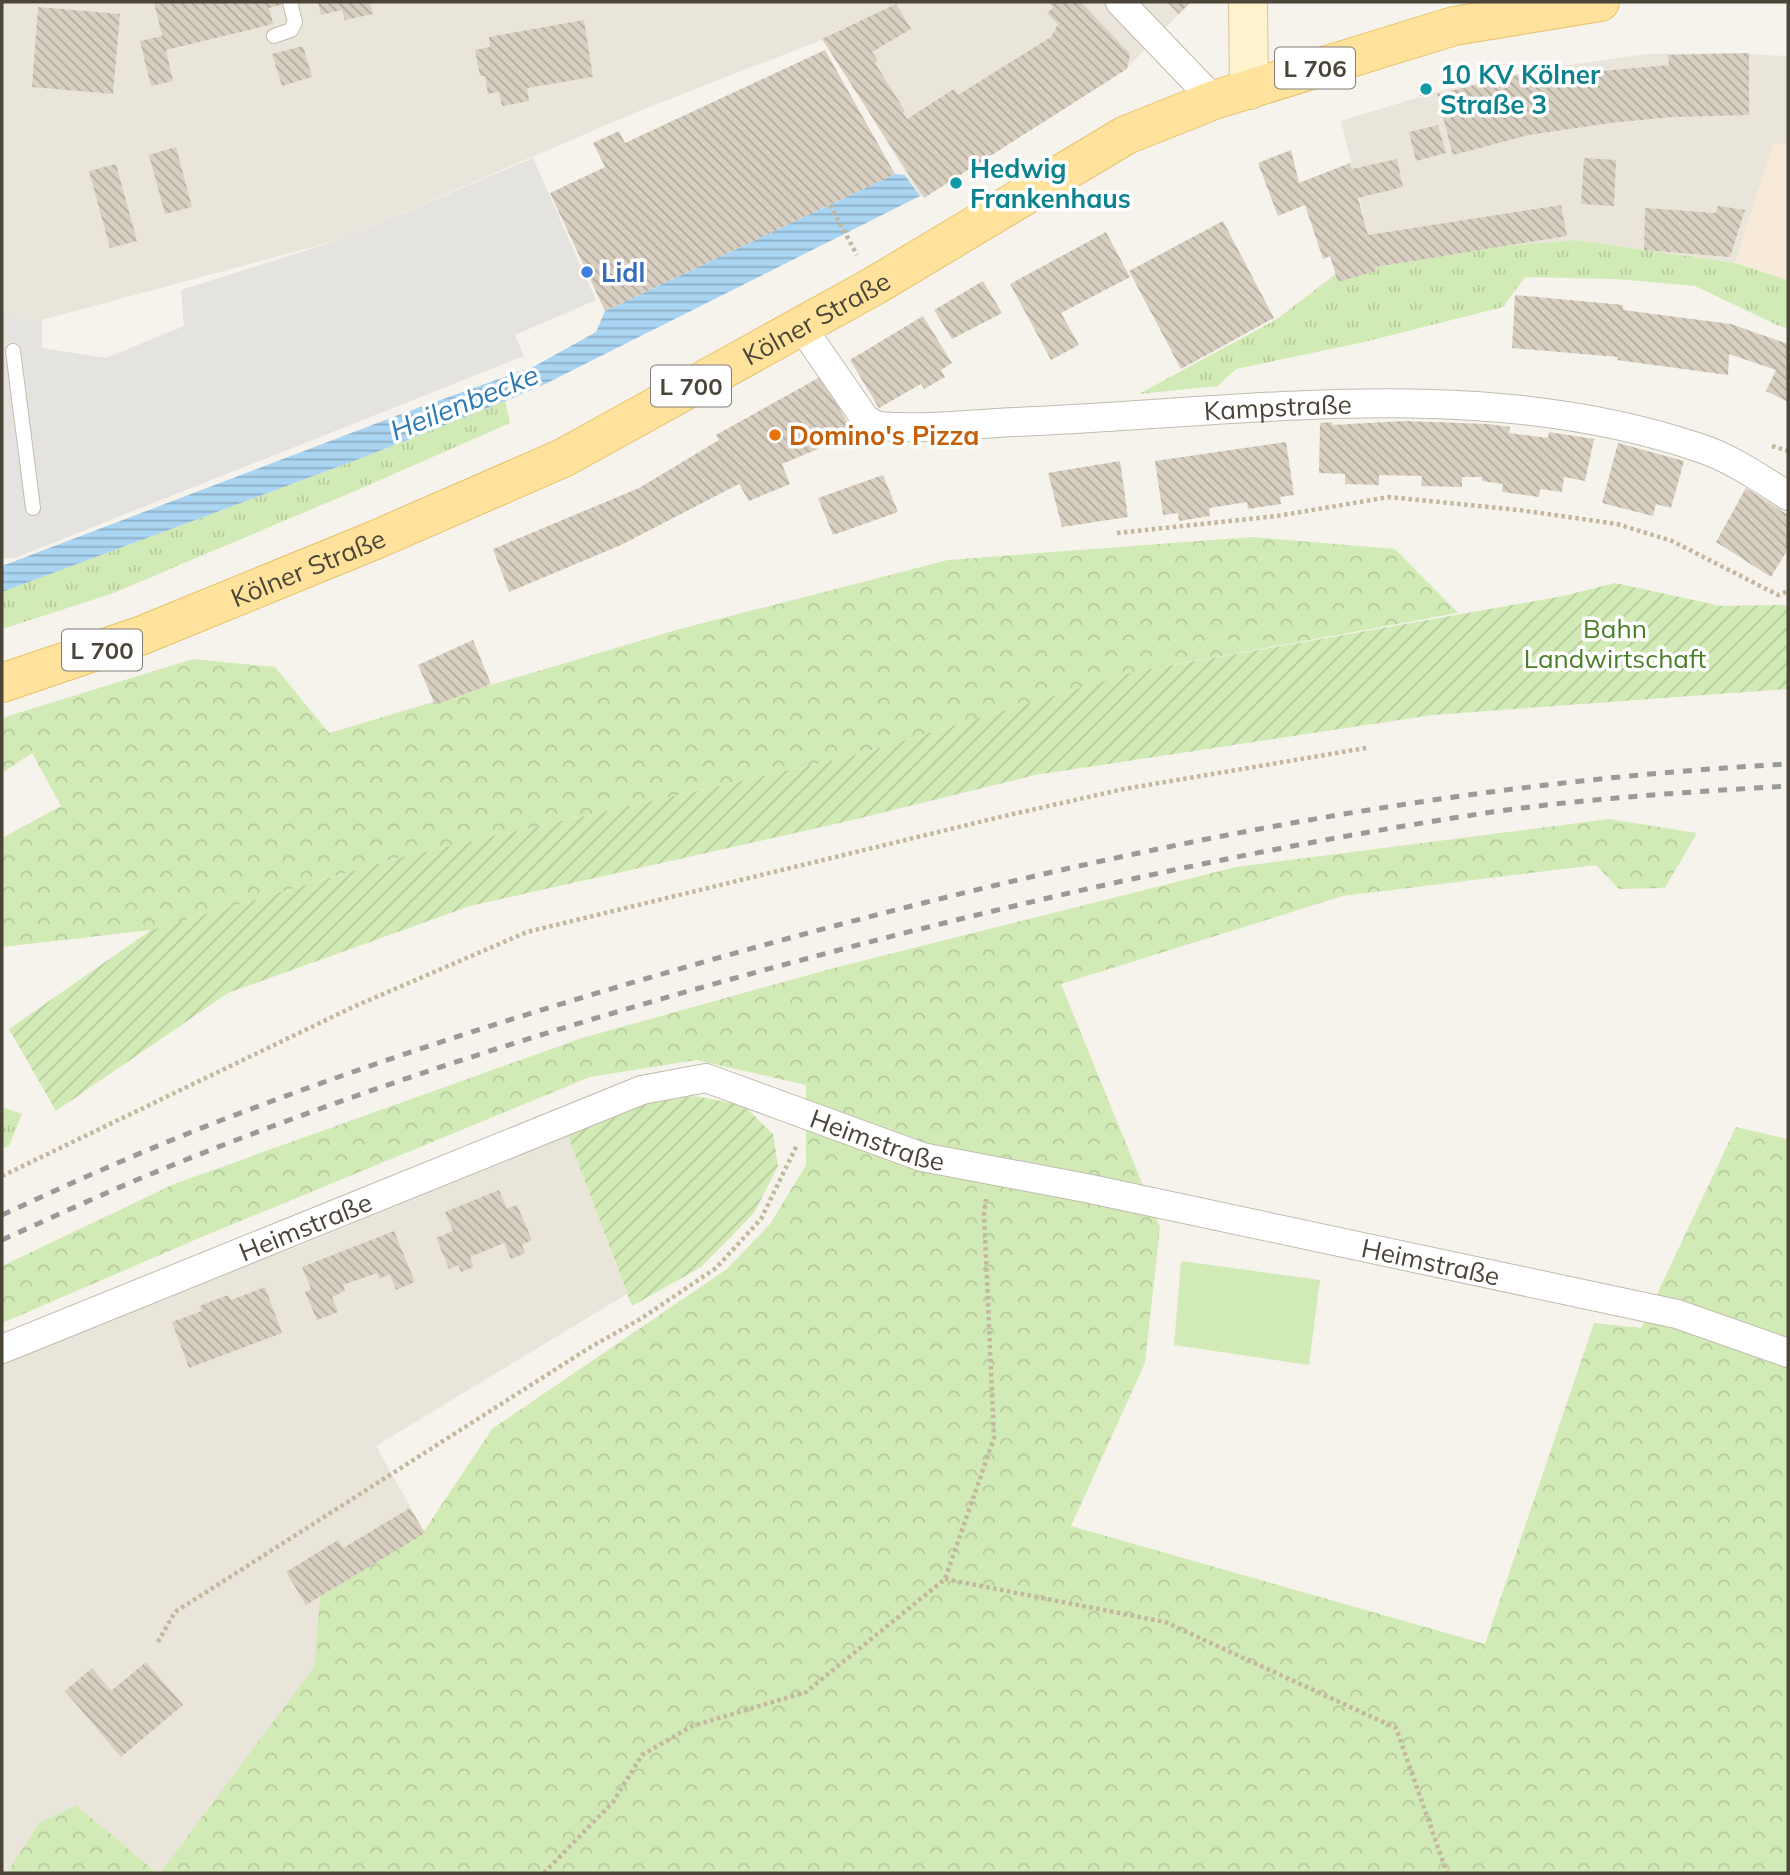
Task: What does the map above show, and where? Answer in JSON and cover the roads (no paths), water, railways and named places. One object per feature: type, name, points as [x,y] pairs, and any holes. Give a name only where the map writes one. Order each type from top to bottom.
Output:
[{"type":"main road","points":[[1232,95],[1248,2]]},
{"type":"main road","name":"Kölner Straße","points":[[2,682],[153,632],[563,458],[874,286],[1126,135],[1232,95],[1454,26],[1600,2]]},
{"type":"street","points":[[1120,2],[1232,95]]},
{"type":"street","name":"Kampstraße","points":[[801,326],[866,420],[878,426],[1100,418],[1363,402],[1461,404],[1558,414],[1631,429],[1702,448],[1788,496]]},
{"type":"street","name":"Heimstraße","points":[[2,1349],[642,1090],[706,1078],[922,1157],[1100,1191],[1677,1314],[1788,1353]]},
{"type":"lane","points":[[274,36],[291,30],[295,22],[290,2]]},
{"type":"lane","points":[[13,351],[33,508]]},
{"type":"water","name":"Heilenbecke","points":[[895,174],[905,175],[920,196],[545,384],[367,456],[2,592],[2,566],[393,417],[535,366],[596,332],[605,311]]},
{"type":"railway","points":[[2,1215],[194,1131],[379,1063],[623,985],[874,916],[1132,854],[1393,806],[1524,788],[1788,764]]},
{"type":"railway","points":[[2,1240],[163,1169],[251,1134],[428,1071],[608,1014],[881,939],[1185,868],[1415,824],[1566,803],[1788,786]]},
{"type":"place","name":"10 KV Kölner Straße 3","points":[[1426,89]]},
{"type":"place","name":"Hedwig Frankenhaus","points":[[956,183]]},
{"type":"place","name":"Lidl","points":[[587,272]]},
{"type":"place","name":"Domino's Pizza","points":[[775,435]]},
{"type":"park label","name":"Bahn Landwirtschaft","points":[[1615,643]]}]
